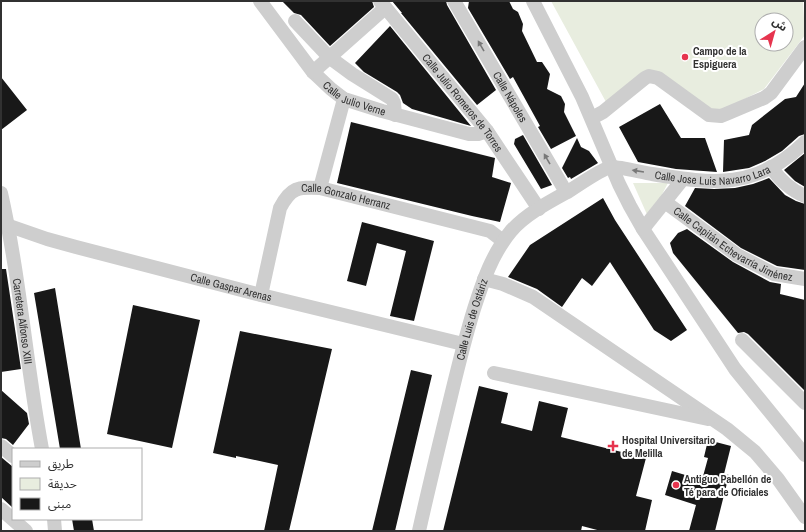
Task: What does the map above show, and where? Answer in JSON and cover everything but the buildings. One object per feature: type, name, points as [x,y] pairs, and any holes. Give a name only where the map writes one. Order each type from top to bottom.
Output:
[{"type":"street","name":"Calle Julio Verne","points":[[260,1],[313,72],[344,99],[360,105],[469,134],[478,134],[487,131]]},
{"type":"street","name":"Calle Nápoles","points":[[454,1],[566,192]]},
{"type":"street","points":[[533,1],[592,118],[611,167],[643,229],[735,369],[805,455]]},
{"type":"street","points":[[313,72],[382,5]]},
{"type":"street","name":"Calle Julio Romeros de Torres","points":[[382,5],[487,131],[538,209]]},
{"type":"street","points":[[295,21],[329,57],[392,100],[394,103],[395,114]]},
{"type":"street","points":[[592,118],[603,112],[649,76],[658,78],[710,115],[721,116],[764,98],[771,93],[805,47]]},
{"type":"street","points":[[320,188],[344,99]]},
{"type":"street","name":"Calle Jose Luis Navarro Lara","points":[[611,167],[683,179],[723,182],[754,176],[771,168],[805,142]]},
{"type":"street","name":"Calle Luis de Ostáriz","points":[[419,531],[463,344],[484,279],[496,252],[512,230],[538,209],[611,167]]},
{"type":"street","points":[[771,168],[784,183],[805,196]]},
{"type":"street","points":[[643,229],[683,179]]},
{"type":"street","name":"Calle Gonzalo Herranz","points":[[261,295],[280,208],[286,196],[296,189],[320,188],[490,231],[503,241]]},
{"type":"street","name":"Carretera Alfonso XIII","points":[[1,193],[34,409],[42,448]]},
{"type":"street","name":"Calle Capitán Echevarría Jiménez","points":[[665,202],[737,254],[774,274],[805,279]]},
{"type":"street","name":"Calle Gaspar Arenas","points":[[5,224],[47,239],[261,295],[463,344]]},
{"type":"street","points":[[484,279],[503,284],[533,297],[716,421],[755,452],[778,479],[805,517]]},
{"type":"street","points":[[742,340],[805,403]]},
{"type":"street","points":[[494,373],[716,421]]},
{"type":"street","points":[[1,446],[12,455]]},
{"type":"street","points":[[1,509],[12,519]]},
{"type":"street","points":[[14,520],[26,531]]},
{"type":"street","points":[[54,520],[55,531]]},
{"type":"green space","name":"Campo de la Espiguera","points":[[551,1],[803,1],[805,35],[794,49],[794,12],[754,12],[754,52],[792,52],[764,89],[725,109],[704,109],[650,70],[606,102]]},
{"type":"green space","points":[[633,183],[668,183],[649,219]]},
{"type":"place","name":"Campo de la Espiguera","points":[[685,57]]},
{"type":"place","name":"Hospital Universitario de Melilla","points":[[613,446]]},
{"type":"place","name":"Antiguo Pabellón de Té para de Oficiales","points":[[676,485]]}]
